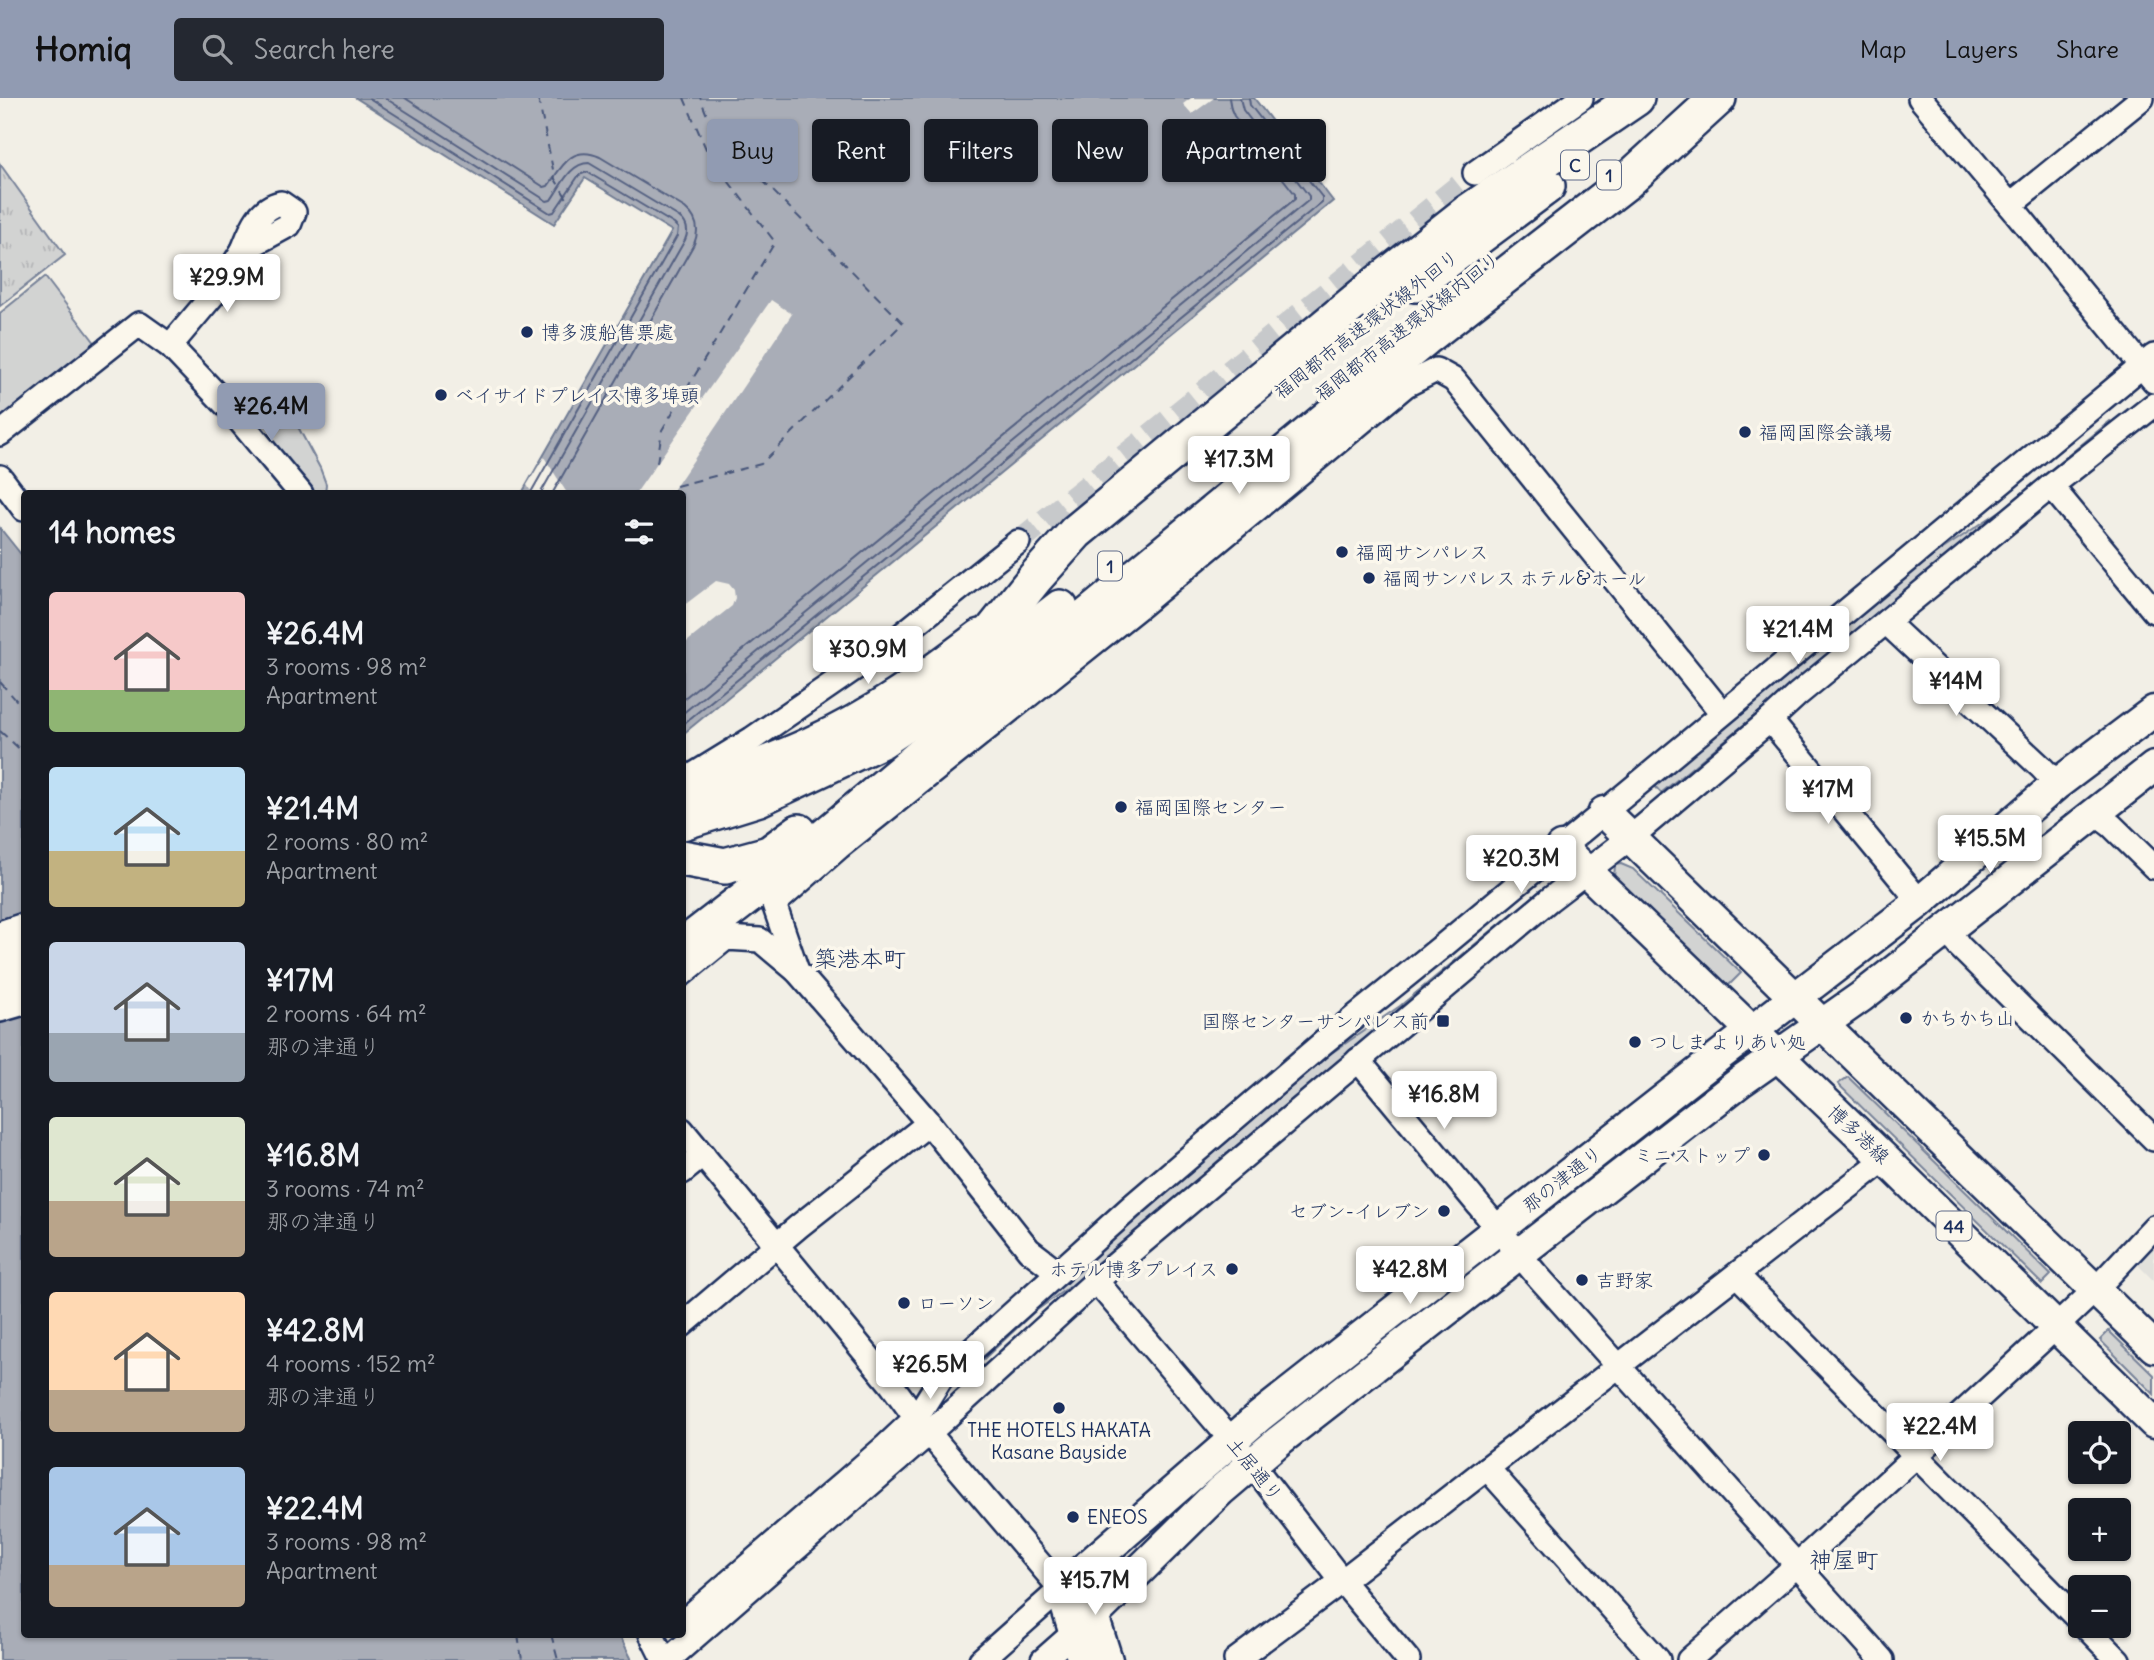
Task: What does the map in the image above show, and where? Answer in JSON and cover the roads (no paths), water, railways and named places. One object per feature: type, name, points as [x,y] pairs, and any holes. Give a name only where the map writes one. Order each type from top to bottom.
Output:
[{"type":"highway","points":[[686,859],[725,866],[769,854],[812,824],[976,654],[1035,578],[1076,532],[1378,283],[1467,214],[1636,98]]},
{"type":"highway","name":"福岡都市高速環状線外回り","points":[[686,793],[814,744],[920,682],[1017,609],[1393,300],[1664,98]]},
{"type":"highway","name":"福岡都市高速環状線内回り","points":[[686,821],[759,797],[826,768],[882,740],[933,706],[1033,630],[1410,320],[1713,98]]},
{"type":"highway","points":[[686,944],[822,839],[1404,355],[1626,182],[1718,98]]},
{"type":"highway","points":[[686,882],[727,889],[751,886],[822,839]]},
{"type":"highway","points":[[0,956],[21,949]]},
{"type":"highway","points":[[0,984],[21,977]]},
{"type":"main road","name":"那の津通り","points":[[1061,1588],[1270,1407],[1920,902],[2057,784],[2154,710]]},
{"type":"main road","name":"那の津通り","points":[[1083,1636],[1220,1491],[1251,1463],[1729,1091],[1861,997],[2154,767]]},
{"type":"main road","points":[[1604,812],[2154,1347]]},
{"type":"main road","name":"博多港線","points":[[1561,847],[1586,874],[1885,1158],[2154,1423]]},
{"type":"main road","points":[[1061,1588],[1083,1636],[1107,1660]]},
{"type":"street","points":[[1475,173],[1581,98]]},
{"type":"street","points":[[686,1625],[922,1425],[941,1378],[1058,1272],[1324,1042],[1722,713],[2150,368],[1920,98]]},
{"type":"street","points":[[2010,205],[2141,98]]},
{"type":"street","points":[[170,346],[218,289],[243,250]]},
{"type":"street","points":[[0,434],[139,324],[170,346],[230,409],[298,490]]},
{"type":"street","points":[[797,971],[774,904],[839,847],[1140,606],[1406,385],[1436,370],[1454,380],[1722,713]]},
{"type":"street","points":[[686,1620],[1096,1281],[1549,900],[1630,838],[1797,695],[2154,405]]},
{"type":"street","points":[[230,409],[249,450],[282,490]]},
{"type":"street","points":[[0,477],[21,505]]},
{"type":"street","points":[[2051,486],[2154,611]]},
{"type":"street","points":[[686,780],[752,739],[893,642],[1018,542]]},
{"type":"street","points":[[1886,622],[2057,784]]},
{"type":"street","points":[[1770,720],[1920,902]]},
{"type":"street","points":[[2095,813],[2154,867]]},
{"type":"street","points":[[0,933],[21,926]]},
{"type":"street","points":[[1947,928],[1959,946],[2154,1139]]},
{"type":"street","points":[[686,971],[726,937],[760,940],[797,971],[929,1123],[1029,1250],[1058,1272]]},
{"type":"street","points":[[0,1010],[21,1004]]},
{"type":"street","points":[[1358,1060],[1519,1254],[1882,1660]]},
{"type":"street","points":[[686,1322],[929,1123]]},
{"type":"street","points":[[686,1135],[922,1425],[1061,1588]]},
{"type":"street","points":[[686,1169],[703,1155]]},
{"type":"street","points":[[1236,1660],[1342,1581],[1885,1158]]},
{"type":"street","points":[[1689,1660],[1797,1565],[2056,1327],[2154,1227]]},
{"type":"street","points":[[1737,1275],[2068,1609]]},
{"type":"street","name":"土居通り","points":[[1096,1281],[1251,1463],[1342,1581],[1408,1660]]},
{"type":"street","points":[[1487,1468],[1658,1660]]},
{"type":"street","name":"那の津通り","points":[[981,1660],[1061,1588]]},
{"type":"street","name":"那の津通り","points":[[1043,1660],[1083,1636]]},
{"type":"street","points":[[2097,1638],[2118,1660]]},
{"type":"water","points":[[356,98],[1254,98],[1270,119],[1162,119],[1162,182],[1318,182],[1333,201],[686,732],[686,490],[524,490],[672,231],[585,178],[554,224]]},
{"type":"water","points":[[0,528],[21,554],[21,1638],[621,1638],[632,1660],[0,1660]]},
{"type":"tunnel","points":[[1018,542],[1475,173]]},
{"type":"place","name":"博多渡船售票處","points":[[527,332]]},
{"type":"place","name":"ベイサイドプレイス博多埠頭","points":[[441,395]]},
{"type":"place","name":"福岡国際会議場","points":[[1745,432]]},
{"type":"place","name":"福岡サンパレス","points":[[1342,552]]},
{"type":"place","name":"福岡サンパレス ホテル&ホール","points":[[1369,578]]},
{"type":"place","name":"福岡国際センター","points":[[1121,807]]},
{"type":"place","name":"かちかち山","points":[[1906,1018]]},
{"type":"place","name":"国際センターサンパレス前","points":[[1443,1021]]},
{"type":"place","name":"つしま よりあい処","points":[[1635,1042]]},
{"type":"place","name":"ミニストップ","points":[[1764,1155]]},
{"type":"place","name":"セブン-イレブン","points":[[1444,1211]]},
{"type":"place","name":"ホテル博多プレイス","points":[[1232,1269]]},
{"type":"place","name":"吉野家","points":[[1582,1280]]},
{"type":"place","name":"ローソン","points":[[904,1303]]},
{"type":"place","name":"THE HOTELS HAKATA Kasane Bayside","points":[[1059,1408]]},
{"type":"place","name":"ENEOS","points":[[1073,1517]]},
{"type":"district","name":"築港本町","points":[[860,958]]},
{"type":"district","name":"神屋町","points":[[1844,1559]]}]
